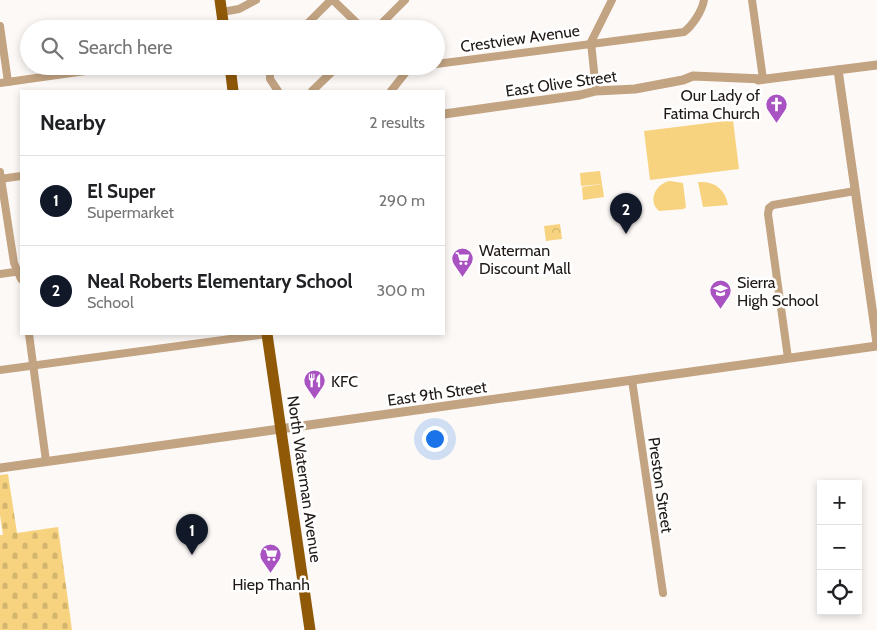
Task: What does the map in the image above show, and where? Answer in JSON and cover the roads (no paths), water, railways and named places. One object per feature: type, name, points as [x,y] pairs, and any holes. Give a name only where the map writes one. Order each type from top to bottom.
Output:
[{"type":"main road","points":[[220,0],[223,20]]},
{"type":"main road","points":[[231,75],[233,90]]},
{"type":"main road","name":"North Waterman Avenue","points":[[267,335],[310,630]]},
{"type":"street","points":[[222,12],[239,9],[256,0]]},
{"type":"street","points":[[311,20],[332,0],[354,20]]},
{"type":"street","points":[[385,20],[405,0]]},
{"type":"street","name":"Crestview Avenue","points":[[445,63],[591,42],[612,0]]},
{"type":"street","points":[[596,91],[591,42],[684,32],[690,27],[704,0]]},
{"type":"street","points":[[752,0],[763,79]]},
{"type":"street","points":[[0,26],[4,83],[59,75]]},
{"type":"street","name":"East Olive Street","points":[[445,114],[580,95],[596,91],[635,89],[683,80],[690,82],[745,83],[763,79],[877,65]]},
{"type":"street","points":[[838,70],[877,344]]},
{"type":"street","points":[[270,75],[277,90]]},
{"type":"street","points":[[313,90],[329,75]]},
{"type":"street","points":[[392,90],[405,75]]},
{"type":"street","points":[[0,274],[20,274],[14,263],[0,176],[20,176]]},
{"type":"street","points":[[788,358],[768,214],[769,208],[772,205],[856,191]]},
{"type":"street","points":[[29,335],[46,461]]},
{"type":"street","points":[[0,370],[259,335]]},
{"type":"street","name":"East 9th Street","points":[[0,468],[281,430],[877,344]]},
{"type":"street","name":"Preston Street","points":[[632,380],[663,593]]},
{"type":"place","name":"Our Lady of Fatima Church","points":[[776,123]]},
{"type":"place","name":"Neal Roberts Elementary School","points":[[626,234]]},
{"type":"place","name":"Waterman Discount Mall","points":[[463,278]]},
{"type":"place","name":"Sierra High School","points":[[721,310]]},
{"type":"place","name":"KFC","points":[[315,400]]},
{"type":"place","name":"El Super","points":[[192,555]]},
{"type":"place","name":"Hiep Thanh","points":[[271,574]]}]
